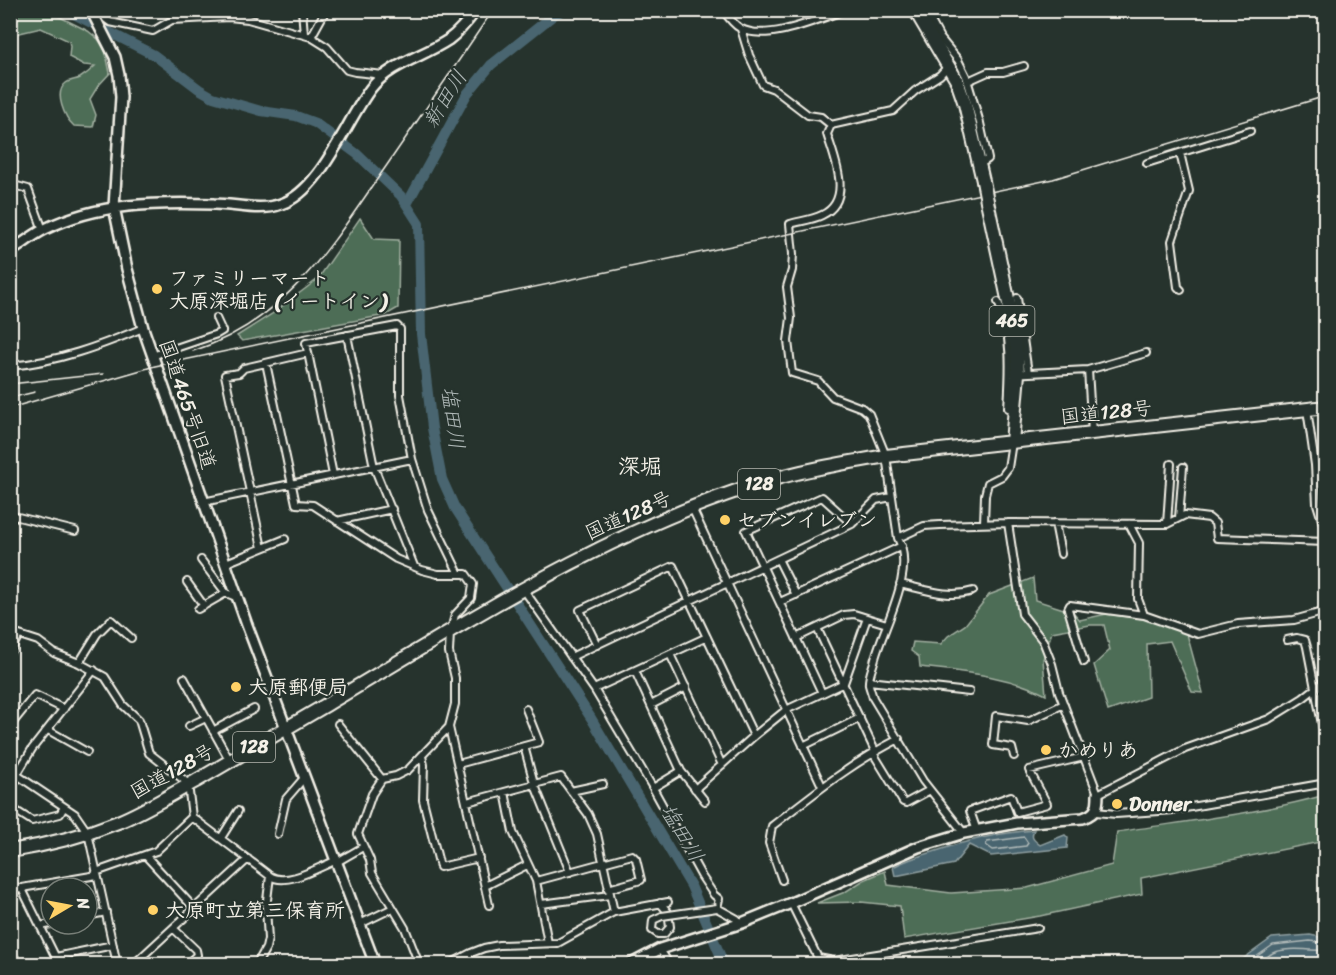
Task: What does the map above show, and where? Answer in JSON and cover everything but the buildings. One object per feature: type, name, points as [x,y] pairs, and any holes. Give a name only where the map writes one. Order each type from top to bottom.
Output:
[{"type":"highway","name":"465","points":[[915,10],[953,62],[983,181],[1011,313],[1018,374],[1012,442]]},
{"type":"highway","name":"国道128号","points":[[10,851],[88,833],[138,813],[230,762],[484,612],[603,546],[692,508],[768,481],[829,466],[886,456],[1326,407]]},
{"type":"street","name":"国道465号旧道","points":[[91,10],[115,57],[121,97],[114,207],[127,269],[143,328],[238,598],[375,964]]},
{"type":"street","points":[[101,10],[110,22],[153,31],[172,20],[229,17],[248,19],[311,37],[327,47],[347,70],[384,75]]},
{"type":"street","points":[[302,10],[304,34]]},
{"type":"street","points":[[311,37],[326,10]]},
{"type":"street","points":[[10,252],[43,230],[81,214],[114,207],[180,203],[226,204],[261,208],[279,205],[312,183],[373,86],[384,75],[450,39],[476,10]]},
{"type":"street","points":[[723,10],[741,28],[749,55],[763,85],[774,89],[808,115],[821,117],[831,125]]},
{"type":"street","points":[[741,28],[757,32],[774,31],[845,10]]},
{"type":"street","points":[[924,10],[953,62],[968,81],[988,159],[985,161]]},
{"type":"street","points":[[831,125],[893,111],[915,91],[940,75],[953,62]]},
{"type":"street","points":[[968,81],[988,72],[1004,72],[1024,66]]},
{"type":"street","points":[[831,125],[827,134],[838,165],[840,181],[835,203],[823,215],[790,224],[793,254],[792,270],[787,287],[791,318],[788,341],[792,373],[818,381],[833,398],[862,408],[869,414],[886,456],[903,560],[900,584],[869,681],[873,698],[930,790],[964,833]]},
{"type":"street","points":[[1147,163],[1250,131]]},
{"type":"street","points":[[1180,153],[1189,191],[1172,241],[1178,287],[1181,290]]},
{"type":"street","points":[[10,187],[28,189],[43,230]]},
{"type":"street","points":[[1017,298],[1018,374]]},
{"type":"street","points":[[998,302],[1004,315],[1018,374]]},
{"type":"street","points":[[152,356],[217,334],[222,331],[216,318]]},
{"type":"street","points":[[333,475],[306,343],[397,326],[400,330],[400,394],[411,459],[428,510],[458,572]]},
{"type":"street","points":[[10,366],[46,361],[82,351],[143,328]]},
{"type":"street","points":[[347,335],[374,467],[414,566]]},
{"type":"street","points":[[262,548],[225,375],[239,373],[244,368],[308,353]]},
{"type":"street","points":[[1018,374],[1088,370],[1106,363],[1146,354]]},
{"type":"street","points":[[266,363],[296,504],[313,505],[396,559],[422,570],[438,574],[458,572],[466,574],[471,579],[473,591],[467,604],[455,615],[450,633],[449,652],[454,678],[455,704],[449,727],[489,904]]},
{"type":"street","points":[[1088,370],[1092,433]]},
{"type":"street","points":[[1307,409],[1315,465],[1317,504],[1326,533]]},
{"type":"street","points":[[984,524],[985,495],[988,483],[1002,476],[1008,468],[1012,442]]},
{"type":"street","points":[[203,502],[411,459]]},
{"type":"street","points":[[1167,524],[1170,464]]},
{"type":"street","points":[[1179,518],[1183,467]]},
{"type":"street","points":[[822,693],[746,531],[822,497],[852,524]]},
{"type":"street","points":[[571,657],[852,524],[876,500],[892,497]]},
{"type":"street","points":[[692,508],[822,786]]},
{"type":"street","points":[[338,521],[392,509]]},
{"type":"street","points":[[10,515],[75,531]]},
{"type":"street","points":[[898,538],[924,526],[1008,523],[1167,524],[1185,515],[1209,518],[1215,523],[1217,538],[1326,542]]},
{"type":"street","points":[[1008,523],[1016,588],[1022,614],[1043,641],[1098,794],[1096,812]]},
{"type":"street","points":[[1055,523],[1061,554]]},
{"type":"street","points":[[1130,524],[1139,543],[1138,600],[1144,615]]},
{"type":"street","points":[[226,563],[285,539]]},
{"type":"street","points":[[780,603],[902,546]]},
{"type":"street","points":[[778,559],[796,595]]},
{"type":"street","points":[[201,560],[226,593],[238,598]]},
{"type":"street","points":[[597,645],[580,610],[673,566],[754,736]]},
{"type":"street","points":[[187,582],[194,587],[201,608],[226,593]]},
{"type":"street","points":[[900,584],[942,594],[961,595],[973,591]]},
{"type":"street","points":[[524,590],[594,689],[653,788],[702,877],[714,895],[720,899],[717,908]]},
{"type":"street","points":[[1084,662],[1069,606],[1072,604],[1144,615],[1198,634],[1238,624],[1294,620],[1326,611]]},
{"type":"street","points":[[796,638],[844,615],[854,614],[887,624]]},
{"type":"street","points":[[695,789],[786,710],[844,683],[867,618]]},
{"type":"street","points":[[79,663],[97,634],[111,620],[131,638]]},
{"type":"street","points":[[817,628],[874,752],[903,802],[906,803],[930,790]]},
{"type":"street","points":[[10,632],[38,640],[54,652],[105,677],[123,705],[140,720],[149,753],[184,780],[188,786],[192,818],[270,876],[281,881],[289,879],[337,861],[363,847]]},
{"type":"street","points":[[10,652],[18,635]]},
{"type":"street","points":[[594,689],[707,637]]},
{"type":"street","points":[[1287,640],[1297,638],[1305,640],[1326,745]]},
{"type":"street","points":[[670,654],[722,765]]},
{"type":"street","points":[[10,786],[32,749],[94,670]]},
{"type":"street","points":[[635,671],[681,771],[705,801]]},
{"type":"street","points":[[184,678],[230,762]]},
{"type":"street","points":[[1098,794],[1185,749],[1269,719],[1303,698],[1326,680]]},
{"type":"street","points":[[869,681],[969,692]]},
{"type":"street","points":[[651,705],[686,687]]},
{"type":"street","points":[[10,726],[35,695],[64,709]]},
{"type":"street","points":[[1014,756],[1012,748],[993,745],[996,716],[1028,721],[1064,704]]},
{"type":"street","points":[[213,731],[254,708]]},
{"type":"street","points":[[458,764],[539,742],[526,709]]},
{"type":"street","points":[[189,726],[206,718]]},
{"type":"street","points":[[803,746],[860,718]]},
{"type":"street","points":[[338,724],[382,779]]},
{"type":"street","points":[[419,964],[405,928],[378,886],[358,834],[372,794],[382,779],[408,770],[449,727]]},
{"type":"street","points":[[48,729],[87,752]]},
{"type":"street","points":[[782,880],[769,843],[772,826],[822,786],[874,752],[899,740]]},
{"type":"street","points":[[524,746],[534,783],[570,872]]},
{"type":"street","points":[[422,756],[423,800],[440,867],[479,858]]},
{"type":"street","points":[[977,831],[970,811],[1011,796],[1017,812],[1047,804],[1029,770],[1084,757]]},
{"type":"street","points":[[653,788],[681,771]]},
{"type":"street","points":[[17,775],[75,814],[88,833],[117,964]]},
{"type":"street","points":[[467,802],[561,777],[588,814],[597,834],[614,912]]},
{"type":"street","points":[[278,834],[286,799],[304,778]]},
{"type":"street","points":[[571,791],[603,783]]},
{"type":"street","points":[[631,964],[665,947],[791,903],[918,848],[964,833],[1017,823],[1083,818],[1096,812],[1116,814],[1174,810],[1326,783]]},
{"type":"street","points":[[505,792],[513,832],[536,880],[548,944]]},
{"type":"street","points":[[10,807],[32,821],[60,814],[64,807]]},
{"type":"street","points":[[221,838],[238,811]]},
{"type":"street","points":[[10,890],[97,874],[156,851],[192,818]]},
{"type":"street","points":[[144,855],[194,908]]},
{"type":"street","points":[[536,880],[632,855],[636,859],[641,880],[609,892],[541,904]]},
{"type":"street","points":[[134,964],[248,859]]},
{"type":"street","points":[[485,886],[528,865]]},
{"type":"street","points":[[267,964],[258,961],[268,939],[266,908],[270,876]]},
{"type":"street","points":[[22,889],[39,924]]},
{"type":"street","points":[[450,964],[484,948],[499,945],[558,944],[614,912],[668,902]]},
{"type":"street","points":[[660,903],[668,912],[670,927],[667,932],[658,934],[652,930],[651,925],[653,920],[662,916],[717,908],[739,921]]},
{"type":"street","points":[[791,903],[818,958],[834,961],[1038,928]]},
{"type":"street","points":[[360,924],[393,909]]},
{"type":"street","points":[[99,913],[106,912]]},
{"type":"street","points":[[173,928],[196,950],[197,955],[187,964]]},
{"type":"street","points":[[45,936],[59,964]]},
{"type":"street","points":[[56,957],[113,945]]},
{"type":"street","points":[[665,947],[669,964]]},
{"type":"street","points":[[10,950],[18,964]]},
{"type":"street","points":[[468,955],[472,964]]},
{"type":"green space","points":[[22,12],[52,13],[88,31],[105,49],[110,73],[90,99],[96,115],[93,127],[74,126],[64,112],[60,93],[66,83],[80,78],[95,66],[84,65],[69,57],[69,41],[41,28],[11,35],[11,18]]},
{"type":"green space","points":[[360,218],[374,239],[399,240],[398,308],[386,315],[242,341],[237,336],[272,314],[318,279]]},
{"type":"green space","points":[[1033,578],[1035,600],[1073,612],[1080,620],[1106,614],[1152,620],[1187,634],[1203,693],[1192,692],[1170,641],[1147,644],[1148,697],[1108,711],[1094,665],[1110,650],[1104,625],[1090,625],[1052,632],[1043,659],[1046,695],[1000,679],[920,667],[919,657],[911,651],[913,642],[941,644],[948,636],[965,625],[989,595]]},
{"type":"green space","points":[[1325,795],[1325,841],[1141,878],[1142,894],[1040,916],[904,939],[900,906],[861,902],[817,903],[845,892],[885,871],[888,885],[951,893],[1027,888],[1112,865],[1117,832],[1248,812]]},
{"type":"water","points":[[1034,830],[1034,840],[1040,845],[1065,835],[1068,838],[1067,848],[991,856],[969,845],[954,864],[895,876],[893,867],[918,857],[983,838]]},
{"type":"water","points":[[1310,935],[1325,938],[1325,964],[1236,964],[1272,938]]},
{"type":"waterway","name":"塩田川","points":[[66,10],[154,55],[213,97],[261,111],[296,116],[315,123],[357,154],[401,196],[419,224],[421,334],[432,428],[442,479],[455,508],[591,718],[691,886],[724,964]]},
{"type":"waterway","name":"新田川","points":[[407,204],[467,94],[491,65],[555,14],[564,10]]},
{"type":"railway","points":[[193,351],[226,338],[256,320],[305,276],[347,222],[493,10]]},
{"type":"railway","points":[[10,408],[155,366],[1053,179],[1326,96]]},
{"type":"railway","points":[[10,384],[103,374]]},
{"type":"railway","points":[[10,398],[35,392]]},
{"type":"place","name":"ファミリーマート 大原深堀店 (イートイン)","points":[[157,289]]},
{"type":"place","name":"セブンイレブン","points":[[725,520]]},
{"type":"place","name":"大原郵便局","points":[[236,687]]},
{"type":"place","name":"かめりあ","points":[[1046,750]]},
{"type":"place","name":"Donner","points":[[1117,804]]},
{"type":"place","name":"大原町立第三保育所","points":[[153,910]]},
{"type":"district","name":"深堀","points":[[640,466]]}]
